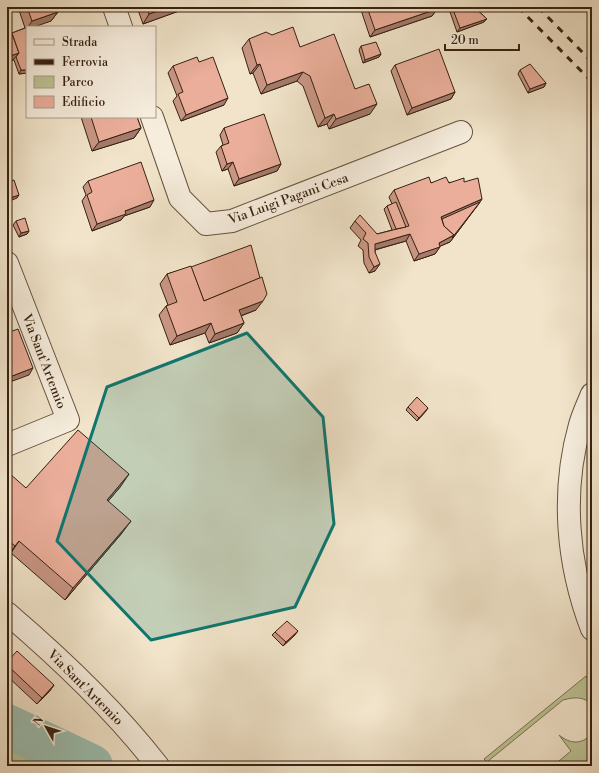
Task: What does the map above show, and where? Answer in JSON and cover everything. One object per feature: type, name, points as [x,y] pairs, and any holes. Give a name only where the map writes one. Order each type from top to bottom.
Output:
[{"type":"street","points":[[114,7],[121,26]]},
{"type":"street","name":"Via Luigi Pagani Cesa","points":[[152,118],[180,198],[206,224],[232,221],[461,132]]},
{"type":"street","name":"Via Sant'Artemio","points":[[7,263],[68,420],[7,445]]},
{"type":"street","points":[[592,394],[580,425],[570,477],[569,515],[576,579],[592,629]]},
{"type":"street","name":"Via Sant'Artemio","points":[[7,613],[61,661],[118,718],[158,766]]},
{"type":"highlighted area","points":[[247,333],[323,417],[334,524],[295,607],[151,640],[57,541],[107,387]]},
{"type":"green space","points":[[586,676],[592,685],[592,705],[586,700],[579,698],[563,700],[487,762],[484,759]]},
{"type":"green space","points":[[592,734],[592,761],[584,766],[553,766],[571,751],[559,735],[571,742],[580,742]]},
{"type":"green space","points":[[7,735],[73,766],[7,766]]},
{"type":"building","points":[[27,7],[56,7],[58,12],[32,21]]},
{"type":"building","points":[[147,7],[170,7],[149,14]]},
{"type":"building","points":[[367,7],[436,7],[437,9],[375,30]]},
{"type":"building","points":[[452,7],[474,7],[487,19],[460,28]]},
{"type":"building","points":[[7,20],[19,53],[7,57]]},
{"type":"building","points":[[26,27],[26,70],[21,70],[16,57],[19,53],[12,33]]},
{"type":"building","points":[[293,27],[300,47],[334,34],[355,89],[369,84],[377,104],[336,119],[334,114],[325,118],[310,76],[303,72],[267,85],[260,64],[257,65],[249,39],[266,32],[272,35]]},
{"type":"building","points":[[376,42],[381,54],[365,60],[361,46]]},
{"type":"building","points":[[439,49],[455,92],[412,108],[395,65]]},
{"type":"building","points":[[197,57],[199,62],[213,57],[228,98],[186,115],[178,94],[183,92],[173,66]]},
{"type":"building","points":[[530,64],[546,83],[530,89],[520,70]]},
{"type":"building","points":[[264,114],[281,164],[239,179],[233,162],[227,164],[221,146],[229,143],[224,128]]},
{"type":"building","points":[[91,118],[137,118],[141,128],[99,142]]},
{"type":"building","points":[[141,162],[154,200],[125,211],[126,214],[97,224],[87,195],[92,192],[88,181]]},
{"type":"building","points":[[429,177],[431,183],[446,177],[449,183],[464,178],[464,182],[478,178],[482,199],[441,217],[444,226],[454,235],[439,243],[440,247],[419,254],[410,234],[375,244],[375,252],[380,264],[374,267],[369,257],[368,243],[363,239],[366,233],[355,221],[360,215],[377,234],[409,226],[394,190]]},
{"type":"building","points":[[14,180],[19,195],[7,199],[7,182]]},
{"type":"building","points":[[396,202],[406,227],[396,229],[387,206]]},
{"type":"building","points":[[480,202],[452,238],[454,235],[444,226],[442,219]]},
{"type":"building","points":[[25,218],[29,231],[21,233],[16,221]]},
{"type":"building","points":[[251,245],[260,278],[204,301],[191,267]]},
{"type":"building","points":[[191,266],[204,301],[262,277],[267,294],[263,301],[239,310],[244,323],[215,334],[211,323],[177,336],[166,306],[177,302],[167,274]]},
{"type":"building","points":[[18,329],[33,368],[7,378],[7,333]]},
{"type":"building","points":[[417,397],[428,408],[419,418],[408,407]]},
{"type":"building","points":[[78,430],[129,474],[107,500],[131,521],[73,588],[19,541],[15,546],[7,539],[7,476],[9,473],[26,488]]},
{"type":"building","points":[[287,621],[298,631],[286,642],[275,632]]},
{"type":"building","points":[[17,651],[54,685],[42,698],[7,665],[7,662]]},
{"type":"waterway","points":[[7,726],[91,766]]},
{"type":"railway","points":[[518,7],[592,82]]},
{"type":"railway","points":[[538,7],[592,62]]}]
